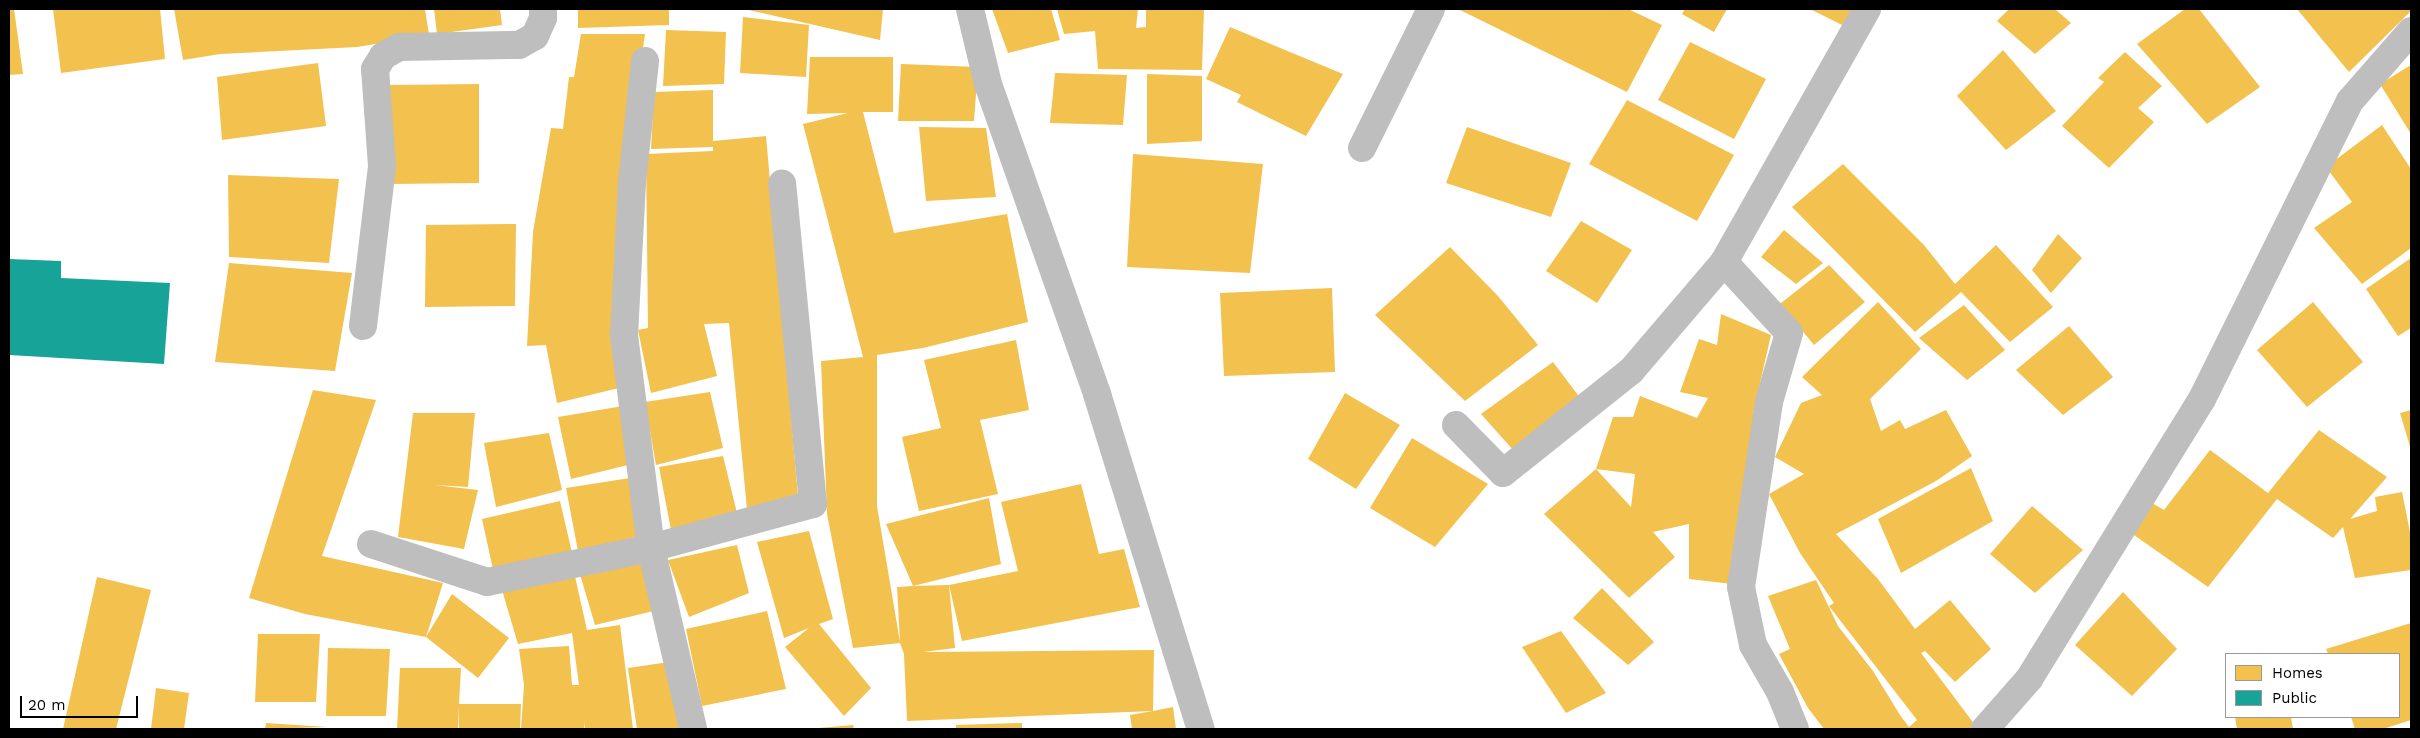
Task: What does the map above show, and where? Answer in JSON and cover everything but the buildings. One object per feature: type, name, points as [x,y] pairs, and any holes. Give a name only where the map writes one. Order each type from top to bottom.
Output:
[{"type":"street","points":[[362,326],[382,166],[375,69],[384,56],[399,47],[519,45],[534,36],[543,18],[543,9]]},
{"type":"street","points":[[970,9],[988,84],[1096,394],[1201,729]]},
{"type":"street","points":[[1362,148],[1431,9]]},
{"type":"street","points":[[1456,425],[1503,473],[1632,371],[1724,262],[1867,9]]},
{"type":"street","points":[[1985,729],[2029,679],[2202,399],[2350,101],[2411,31]]},
{"type":"street","points":[[645,61],[632,183],[624,335],[651,548],[693,729]]},
{"type":"street","points":[[371,544],[487,582],[651,548],[813,504],[782,183]]},
{"type":"street","points":[[1724,262],[1789,333],[1769,402],[1741,587],[1753,645],[1780,692],[1795,729]]}]
